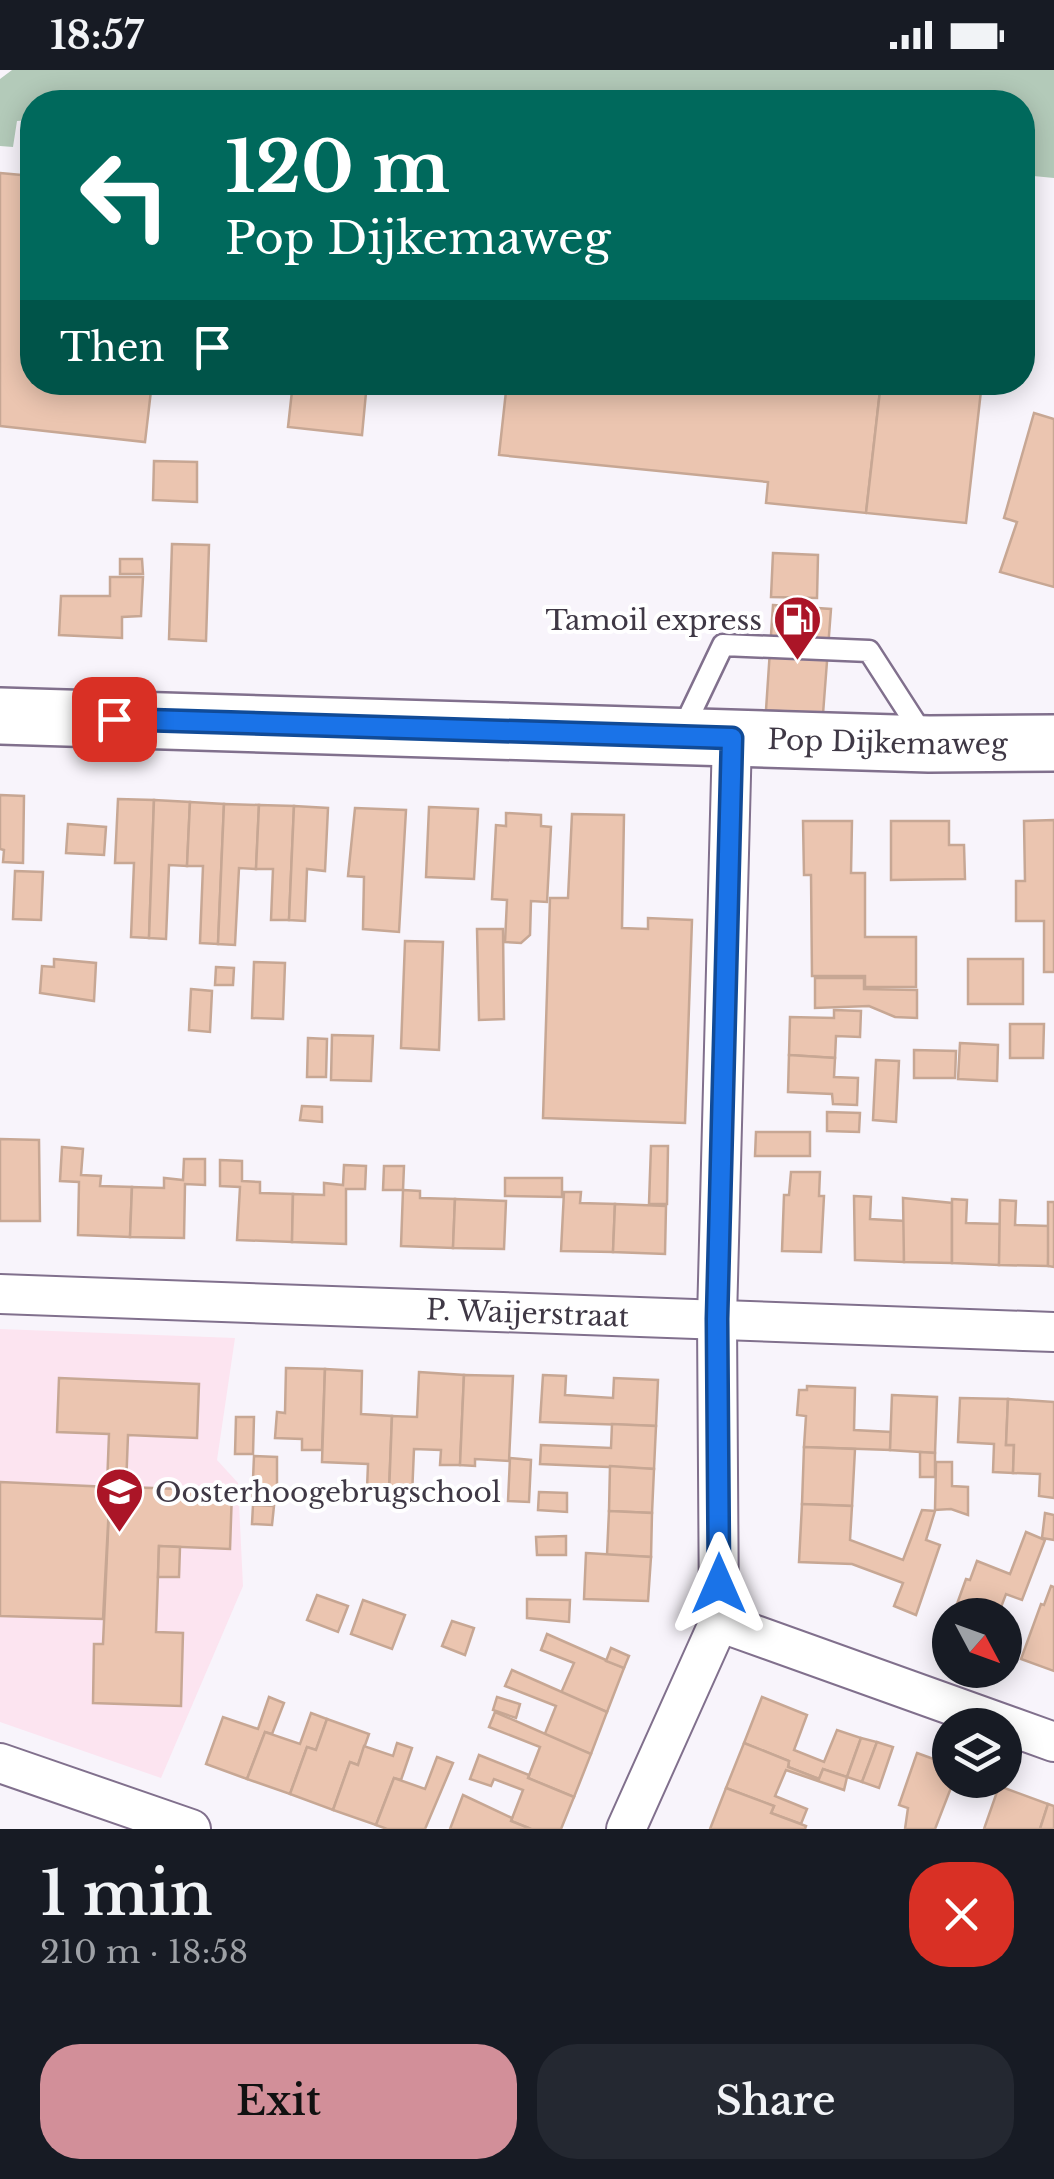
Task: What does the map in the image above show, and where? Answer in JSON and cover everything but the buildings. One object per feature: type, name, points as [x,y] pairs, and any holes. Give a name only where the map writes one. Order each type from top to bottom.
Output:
[{"type":"street","name":"Pop Dijkemaweg","points":[[0,716],[929,744],[1054,743]]},
{"type":"street","points":[[626,1829],[719,1622],[706,736]]},
{"type":"street","name":"P. Waijerstraat","points":[[0,1294],[1054,1332]]},
{"type":"street","points":[[719,1622],[1054,1742]]},
{"type":"street","points":[[0,1763],[191,1829]]},
{"type":"lane","points":[[706,736],[722,645],[868,651],[929,744]]},
{"type":"shaded area","name":"Oosterhoogebrugschool","points":[[0,1329],[235,1338],[217,1460],[238,1483],[243,1586],[161,1778],[0,1722]]},
{"type":"green space","points":[[12,70],[1054,70],[1054,178],[1035,176],[1035,90],[20,90],[20,121],[13,147],[0,146],[0,79]]},
{"type":"place","name":"Tamoil express","points":[[797,662]]},
{"type":"place","name":"Oosterhoogebrugschool","points":[[120,1534]]},
{"type":"route","points":[[114,719],[732,738],[717,1319],[719,1584]]}]
